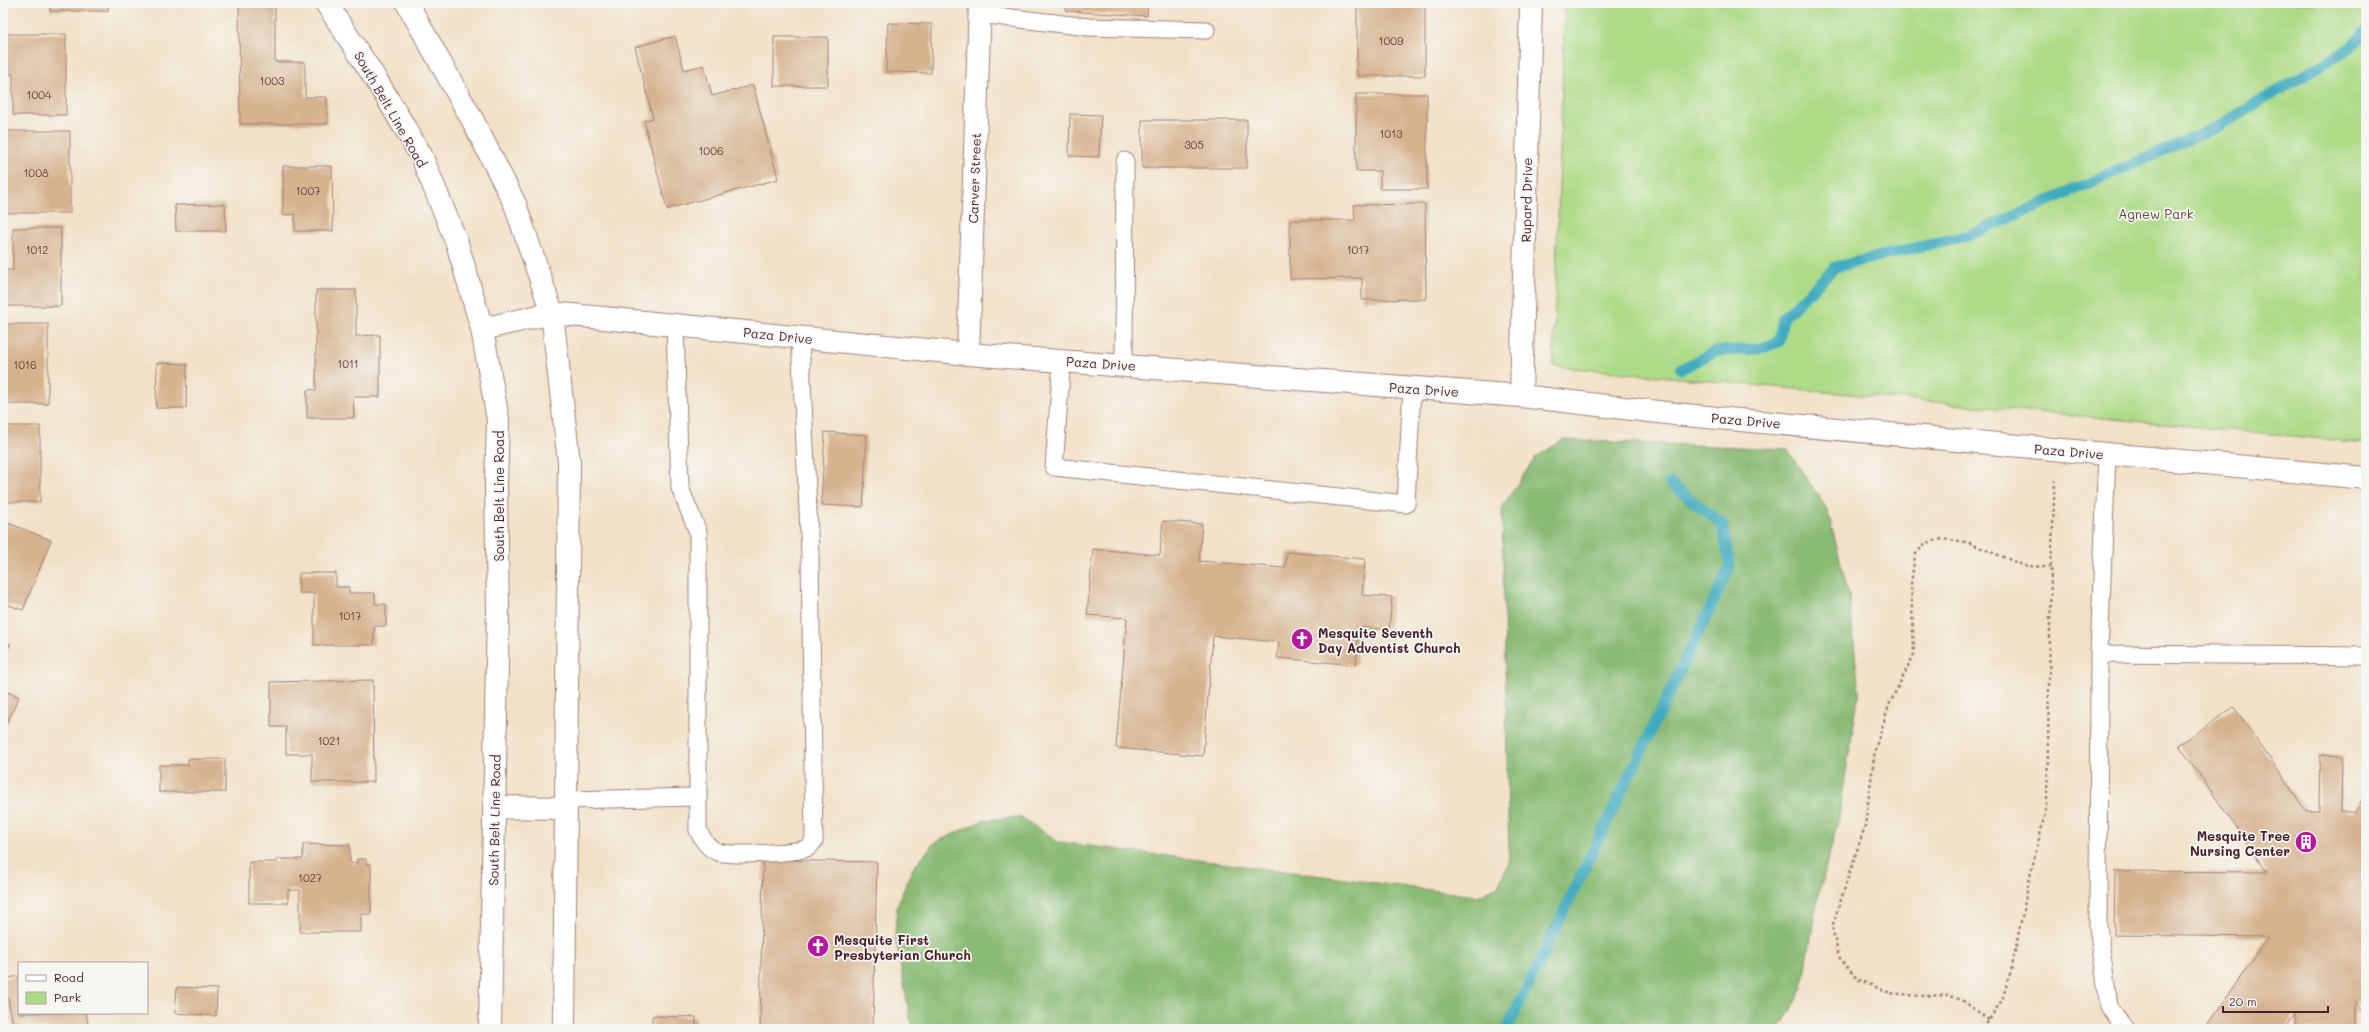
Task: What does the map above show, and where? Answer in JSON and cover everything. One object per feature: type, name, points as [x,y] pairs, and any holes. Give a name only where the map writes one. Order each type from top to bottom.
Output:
[{"type":"street","name":"South Belt Line Road","points":[[326,3],[377,81],[421,155],[457,243],[482,329],[498,420],[496,484],[498,609],[490,1029]]},
{"type":"street","points":[[407,3],[473,121],[515,204],[552,313],[569,462],[564,1029]]},
{"type":"street","name":"Rupard Drive","points":[[1521,396],[1531,3]]},
{"type":"street","name":"Carver Street","points":[[968,354],[980,9]]},
{"type":"street","name":"Paza Drive","points":[[482,329],[552,313],[968,354],[1521,396],[1675,414],[2366,478]]},
{"type":"street","points":[[494,807],[566,804]]},
{"type":"lane","points":[[980,9],[1088,27],[1206,30]]},
{"type":"lane","points":[[1124,365],[1125,161]]},
{"type":"lane","points":[[675,325],[680,488],[698,532],[698,830],[704,842],[718,852],[735,854],[795,850],[807,848],[814,841],[810,554],[800,337]]},
{"type":"lane","points":[[1062,360],[1054,467],[1406,504],[1412,388]]},
{"type":"lane","points":[[2107,454],[2099,654],[2098,926],[2109,1007],[2125,1029]]},
{"type":"lane","points":[[2099,654],[2366,656]]},
{"type":"lane","points":[[566,804],[698,797]]},
{"type":"path","points":[[1983,1029],[2002,1000],[2012,967],[2029,881],[2047,805],[2051,567],[2057,450]]},
{"type":"path","points":[[1989,1020],[1962,1000],[1947,994],[1921,996],[1890,993],[1857,979],[1839,956],[1832,927],[1865,826],[1875,750],[1889,705],[1914,654],[1910,584],[1916,555],[1925,543],[1942,539],[1967,542],[2025,566],[2051,567]]},
{"type":"green space","name":"Agnew Park","points":[[1565,3],[2366,3],[2366,443],[1553,366]]},
{"type":"green space","points":[[1563,440],[1787,449],[1827,509],[1849,595],[1859,692],[1839,816],[1815,911],[1803,988],[1779,1029],[912,1029],[895,935],[897,906],[913,868],[934,843],[984,820],[1021,817],[1058,842],[1477,896],[1498,886],[1509,863],[1502,507],[1535,458]]},
{"type":"building","points":[[50,3],[108,3],[108,11],[50,11]]},
{"type":"building","points":[[239,3],[275,3],[275,62],[305,62],[305,97],[327,97],[327,124],[240,124]]},
{"type":"building","points":[[1067,3],[1148,3],[1147,16],[1066,11]]},
{"type":"building","points":[[1357,3],[1425,3],[1425,76],[1357,76]]},
{"type":"building","points":[[888,23],[932,24],[931,73],[886,72]]},
{"type":"building","points":[[3,34],[66,34],[66,115],[13,115],[13,74],[3,74]]},
{"type":"building","points":[[675,36],[684,70],[704,65],[712,96],[753,85],[778,179],[667,209],[644,121],[653,118],[635,47]]},
{"type":"building","points":[[774,37],[828,37],[828,86],[774,86]]},
{"type":"building","points":[[1356,94],[1427,94],[1427,189],[1380,189],[1380,171],[1356,171]]},
{"type":"building","points":[[1070,114],[1101,115],[1099,157],[1069,156]]},
{"type":"building","points":[[1142,120],[1247,120],[1247,168],[1142,168]]},
{"type":"building","points":[[3,131],[70,131],[70,213],[3,213]]},
{"type":"building","points":[[283,166],[332,166],[333,231],[295,231],[295,214],[283,215]]},
{"type":"building","points":[[225,204],[226,231],[176,231],[175,205]]},
{"type":"building","points":[[1425,204],[1426,299],[1362,300],[1362,278],[1290,279],[1290,220],[1355,220],[1354,205]]},
{"type":"building","points":[[13,228],[61,228],[61,306],[3,306],[3,270],[13,270]]},
{"type":"building","points":[[316,290],[356,290],[356,336],[380,335],[380,397],[353,397],[354,418],[307,418],[307,390],[316,390]]},
{"type":"building","points":[[3,324],[48,324],[48,404],[3,404]]},
{"type":"building","points":[[157,363],[187,364],[186,408],[156,408]]},
{"type":"building","points":[[3,426],[40,426],[40,502],[3,502]]},
{"type":"building","points":[[825,432],[867,435],[863,507],[821,505]]},
{"type":"building","points":[[3,521],[51,540],[23,610],[3,603]]},
{"type":"building","name":"Mesquite Seventh Day Adventist Church","points":[[1163,521],[1202,524],[1199,561],[1285,568],[1287,552],[1365,559],[1362,595],[1392,597],[1389,630],[1359,627],[1356,665],[1277,658],[1279,642],[1213,636],[1203,756],[1116,748],[1127,618],[1087,615],[1093,549],[1160,555]]},
{"type":"building","points":[[299,573],[336,573],[336,587],[349,587],[349,593],[375,593],[375,604],[386,604],[386,626],[374,626],[374,645],[314,645],[314,593],[299,593]]},
{"type":"building","points":[[3,641],[10,644],[3,658]]},
{"type":"building","points":[[373,680],[374,782],[312,782],[312,754],[286,754],[286,727],[271,727],[271,682]]},
{"type":"building","points":[[3,690],[19,697],[3,731]]},
{"type":"building","name":"Mesquite Tree Nursing Center","points":[[2234,707],[2306,811],[2319,811],[2320,755],[2342,756],[2341,812],[2354,812],[2366,795],[2366,1016],[2355,1000],[2355,1029],[2296,1029],[2296,1013],[2285,1029],[2205,1029],[2268,937],[2114,935],[2115,871],[2267,872],[2179,745]]},
{"type":"building","points":[[188,759],[225,759],[225,792],[159,792],[159,765],[188,765]]},
{"type":"building","points":[[303,844],[350,845],[350,863],[357,863],[357,859],[366,859],[366,864],[371,864],[371,914],[361,914],[361,932],[300,932],[300,890],[288,890],[288,903],[249,903],[249,862],[277,862],[277,859],[303,859]]},
{"type":"building","name":"Mesquite First Presbyterian Church","points":[[763,860],[877,862],[873,1029],[760,1029]]},
{"type":"building","points":[[18,976],[18,1014],[86,1014],[89,1029],[14,1029],[4,979]]},
{"type":"building","points":[[177,987],[217,989],[216,1016],[175,1013]]},
{"type":"building","points":[[652,1016],[696,1017],[696,1029],[652,1029]]},
{"type":"waterway","points":[[1681,369],[1716,351],[1758,349],[1779,342],[1783,318],[1835,267],[1973,234],[2215,128],[2350,48],[2366,31]]},
{"type":"waterway","points":[[1507,1029],[1730,567],[1722,524],[1670,483]]},
{"type":"place","name":"Mesquite Seventh Day Adventist Church","points":[[1302,639]]},
{"type":"place","name":"Mesquite Tree Nursing Center","points":[[2306,842]]},
{"type":"place","name":"Mesquite First Presbyterian Church","points":[[818,946]]}]
